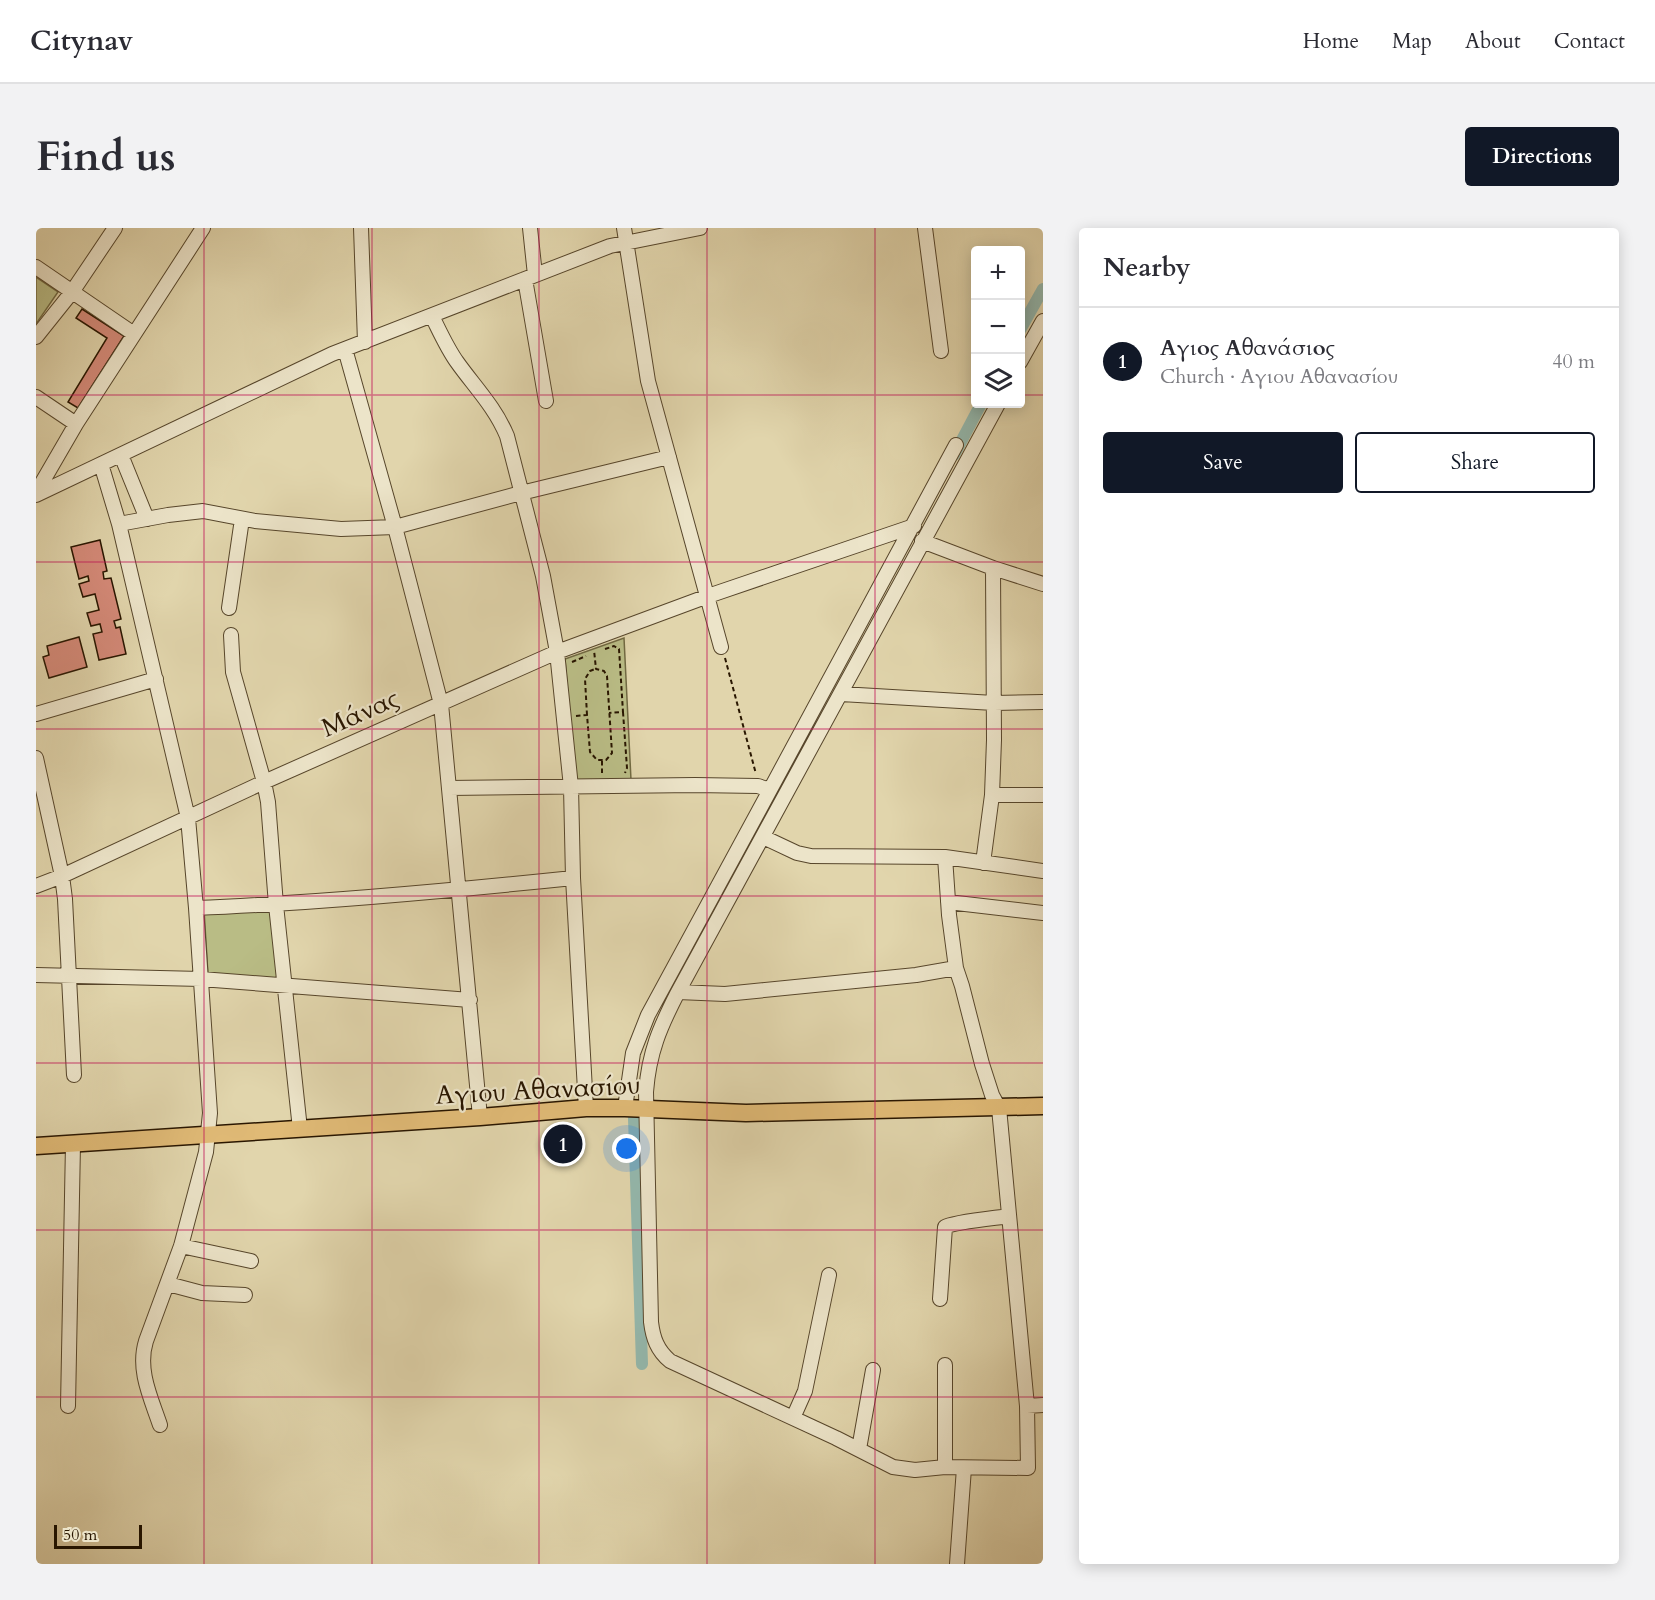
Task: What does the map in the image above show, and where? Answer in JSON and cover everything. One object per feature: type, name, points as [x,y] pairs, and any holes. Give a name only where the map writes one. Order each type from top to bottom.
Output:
[{"type":"main road","name":"Αγιου Αθανασίου","points":[[36,1146],[586,1108],[746,1113],[1043,1106]]},
{"type":"street","points":[[36,337],[72,292],[115,228]]},
{"type":"street","points":[[36,494],[76,424],[203,228]]},
{"type":"street","points":[[361,228],[365,342]]},
{"type":"street","points":[[530,228],[530,277],[546,401]]},
{"type":"street","points":[[36,494],[312,363],[590,253],[624,235],[700,228]]},
{"type":"street","points":[[925,228],[941,351]]},
{"type":"street","points":[[624,235],[648,381],[721,647]]},
{"type":"street","points":[[36,267],[134,334]]},
{"type":"street","points":[[432,316],[457,362],[502,424],[543,576],[557,652],[571,787],[573,878],[586,1108]]},
{"type":"street","points":[[1024,354],[1043,321]]},
{"type":"street","points":[[345,349],[395,527],[441,704],[480,1117]]},
{"type":"street","points":[[36,397],[76,424]]},
{"type":"street","points":[[996,408],[678,992],[652,1049],[647,1074],[646,1110],[651,1322],[656,1344],[670,1361],[859,1449],[888,1465],[915,1470],[945,1467],[1043,1469]]},
{"type":"street","points":[[625,1108],[633,1053],[648,1015],[764,788],[914,526],[956,445]]},
{"type":"street","points":[[121,454],[147,519]]},
{"type":"street","points":[[119,524],[196,511],[242,519],[341,529],[395,527],[520,493],[669,457]]},
{"type":"street","points":[[101,464],[119,524],[188,818],[210,1113],[206,1152],[181,1246],[142,1355],[145,1378],[160,1425]]},
{"type":"street","points":[[229,608],[242,519]]},
{"type":"street","name":"Μάνας","points":[[36,886],[557,652],[594,646],[708,596],[914,526]]},
{"type":"street","points":[[922,541],[1043,584]]},
{"type":"street","points":[[983,863],[992,795],[993,568]]},
{"type":"street","points":[[231,635],[233,672],[264,782],[269,809],[276,905],[300,1129]]},
{"type":"street","points":[[36,714],[156,679]]},
{"type":"street","points":[[841,694],[994,704],[1043,702]]},
{"type":"street","points":[[36,758],[62,876],[70,974],[74,1074]]},
{"type":"street","points":[[449,788],[764,788]]},
{"type":"street","points":[[992,795],[1043,795]]},
{"type":"street","points":[[763,837],[797,853],[811,856],[945,856],[1043,871]]},
{"type":"street","points":[[945,856],[956,968],[982,1064],[992,1095],[999,1108],[1027,1406],[1028,1468]]},
{"type":"street","points":[[196,908],[276,905],[573,878]]},
{"type":"street","points":[[948,902],[1043,912]]},
{"type":"street","points":[[678,992],[725,994],[916,975],[956,968]]},
{"type":"street","points":[[36,975],[70,974],[201,979],[470,1000]]},
{"type":"street","points":[[68,1406],[73,1144]]},
{"type":"street","points":[[940,1299],[945,1227],[954,1223],[1009,1216]]},
{"type":"street","points":[[181,1246],[251,1261]]},
{"type":"street","points":[[793,1418],[807,1385],[829,1275]]},
{"type":"street","points":[[168,1284],[202,1293],[245,1295]]},
{"type":"street","points":[[945,1365],[945,1467]]},
{"type":"street","points":[[859,1449],[873,1370]]},
{"type":"street","points":[[1027,1406],[1043,1405]]},
{"type":"street","points":[[957,1564],[964,1468]]},
{"type":"path","points":[[569,665],[594,646],[596,669]]},
{"type":"path","points":[[604,649],[614,646],[620,649],[627,768],[623,775]]},
{"type":"path","points":[[721,647],[754,765],[764,788]]},
{"type":"path","points":[[596,669],[600,669],[607,676],[612,753],[602,761],[597,760],[590,752],[587,715],[585,679],[590,671],[596,669]]},
{"type":"path","points":[[609,712],[623,712]]},
{"type":"path","points":[[563,717],[587,715]]},
{"type":"green space","points":[[36,277],[58,292],[36,324]]},
{"type":"green space","points":[[624,638],[631,780],[575,780],[565,659]]},
{"type":"green space","points":[[272,905],[280,980],[208,975],[204,910]]},
{"type":"building","points":[[82,309],[124,336],[78,408],[68,402],[107,338],[76,318]]},
{"type":"building","points":[[100,540],[107,571],[103,572],[104,579],[111,578],[121,619],[114,621],[116,628],[120,627],[126,654],[99,660],[93,634],[102,632],[100,624],[91,626],[87,613],[99,610],[95,594],[83,597],[79,584],[89,581],[88,576],[79,579],[71,547]]},
{"type":"building","points":[[79,637],[87,667],[49,678],[43,657],[49,655],[47,646]]},
{"type":"waterway","points":[[1025,321],[1043,289]]},
{"type":"waterway","points":[[954,455],[979,408]]},
{"type":"waterway","points":[[634,1118],[642,1364]]},
{"type":"place","name":"Αγιος Αθανάσιος","points":[[563,1144]]}]
